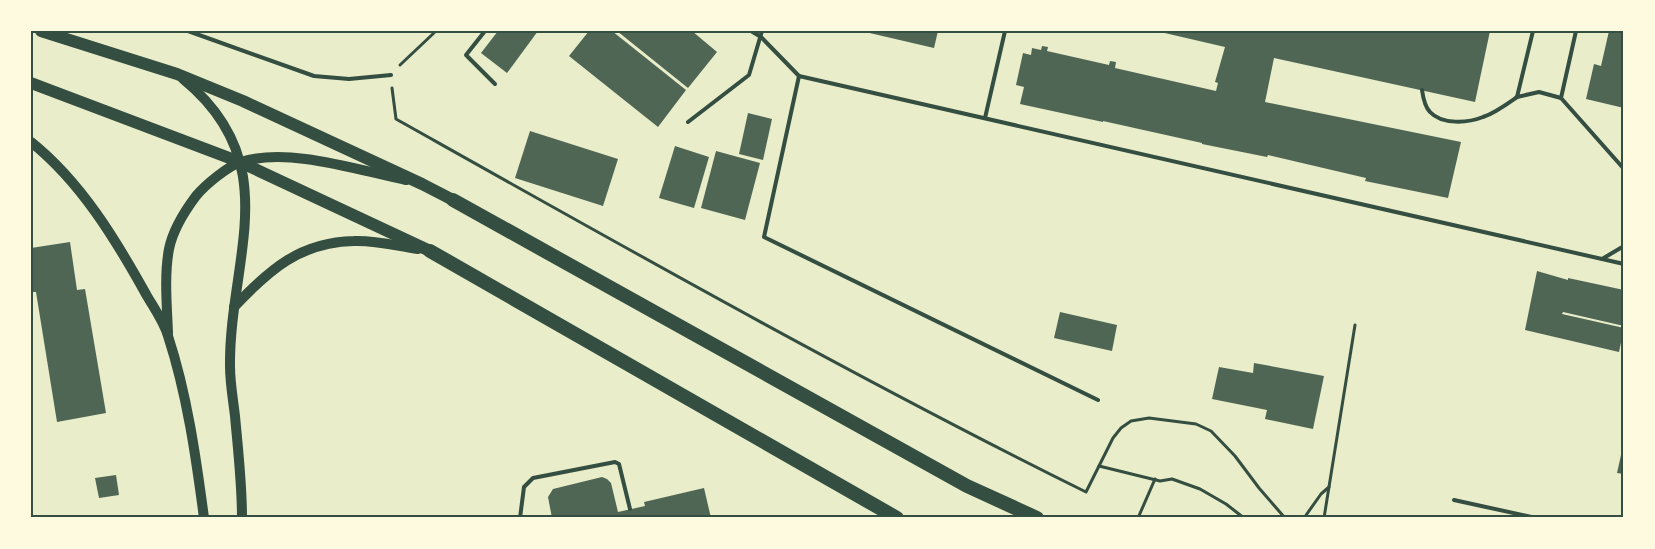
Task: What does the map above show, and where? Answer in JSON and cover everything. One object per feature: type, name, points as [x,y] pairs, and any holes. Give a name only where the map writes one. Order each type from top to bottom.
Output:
[{"type":"highway","points":[[452,200],[958,481],[1037,518]]},
{"type":"highway","points":[[430,251],[897,518]]},
{"type":"main road","points":[[41,31],[177,74],[243,101],[422,184],[452,200]]},
{"type":"main road","points":[[177,74],[194,88],[222,122],[240,162],[246,200],[246,225],[230,344],[230,369],[242,482],[242,518]]},
{"type":"main road","points":[[31,83],[240,162],[430,251]]},
{"type":"main road","points":[[31,142],[43,151],[72,181],[98,217],[133,270],[168,334]]},
{"type":"main road","points":[[204,518],[192,436],[168,334],[167,269],[169,252],[173,233],[192,202],[209,182],[240,162],[268,158],[289,157],[317,161],[422,184]]},
{"type":"main road","points":[[234,307],[261,279],[284,261],[299,253],[319,247],[355,241],[430,251]]},
{"type":"lane","points":[[188,31],[314,76],[349,79],[391,75]]},
{"type":"lane","points":[[485,31],[466,55],[495,84]]},
{"type":"lane","points":[[751,31],[761,37],[799,76],[1624,264]]},
{"type":"lane","points":[[688,122],[748,75],[762,31]]},
{"type":"lane","points":[[985,118],[1005,31]]},
{"type":"lane","points":[[1517,97],[1533,31]]},
{"type":"lane","points":[[1561,98],[1576,31]]},
{"type":"lane","points":[[799,76],[764,236],[1098,400]]},
{"type":"lane","points":[[1422,90],[1430,112],[1442,120],[1461,122],[1483,118],[1517,97],[1539,92],[1561,98],[1624,169]]},
{"type":"lane","points":[[1602,259],[1624,246]]},
{"type":"lane","points":[[520,518],[524,487],[533,478],[614,462],[619,464],[630,509]]},
{"type":"lane","points":[[1454,500],[1536,518]]},
{"type":"path","points":[[436,31],[391,75],[396,120],[694,286],[971,435],[1086,492],[1113,438],[1121,428],[1131,422],[1149,418],[1196,424],[1211,431],[1224,443],[1285,518]]},
{"type":"path","points":[[1324,518],[1355,325]]},
{"type":"path","points":[[1099,466],[1160,481],[1172,479],[1200,489],[1226,504],[1244,518]]},
{"type":"path","points":[[1138,518],[1155,479]]},
{"type":"path","points":[[1304,518],[1321,494],[1329,487]]},
{"type":"building","points":[[498,31],[538,31],[507,73],[481,53]]},
{"type":"building","points":[[589,31],[612,31],[686,90],[658,127],[569,56]]},
{"type":"building","points":[[617,31],[692,31],[717,52],[688,88]]},
{"type":"building","points":[[861,31],[938,31],[934,48]]},
{"type":"building","points":[[1156,31],[1490,31],[1475,102],[1274,58],[1265,102],[1461,142],[1448,198],[1365,181],[1366,178],[1268,155],[1267,157],[1202,144],[1020,104],[1024,87],[1016,85],[1023,53],[1031,55],[1032,48],[1041,50],[1042,46],[1048,47],[1047,51],[1109,65],[1110,61],[1116,62],[1115,68],[1216,91],[1218,83],[1215,82],[1225,47]]},
{"type":"building","points":[[1609,31],[1624,31],[1624,108],[1586,99],[1594,64],[1601,66]]},
{"type":"building","points":[[748,113],[772,119],[763,160],[739,154]]},
{"type":"building","points":[[530,131],[618,159],[603,206],[515,178]]},
{"type":"building","points":[[675,146],[709,157],[694,208],[659,198]]},
{"type":"building","points":[[716,151],[760,163],[745,220],[701,208]]},
{"type":"building","points":[[70,242],[77,290],[85,289],[106,413],[57,422],[36,292],[31,292],[31,248]]},
{"type":"building","points":[[1537,271],[1568,280],[1568,278],[1624,290],[1624,326],[1563,312],[1562,314],[1624,328],[1619,352],[1525,330]]},
{"type":"building","points":[[1060,312],[1117,325],[1112,351],[1054,338]]},
{"type":"building","points":[[1254,363],[1324,376],[1313,429],[1265,419],[1267,410],[1212,399],[1219,367],[1253,373]]},
{"type":"building","points":[[1624,446],[1624,474],[1617,473]]},
{"type":"building","points":[[116,475],[119,495],[99,498],[95,478]]},
{"type":"building","points":[[602,477],[611,483],[618,512],[645,506],[644,502],[704,488],[711,518],[552,518],[548,497],[553,489]]}]
